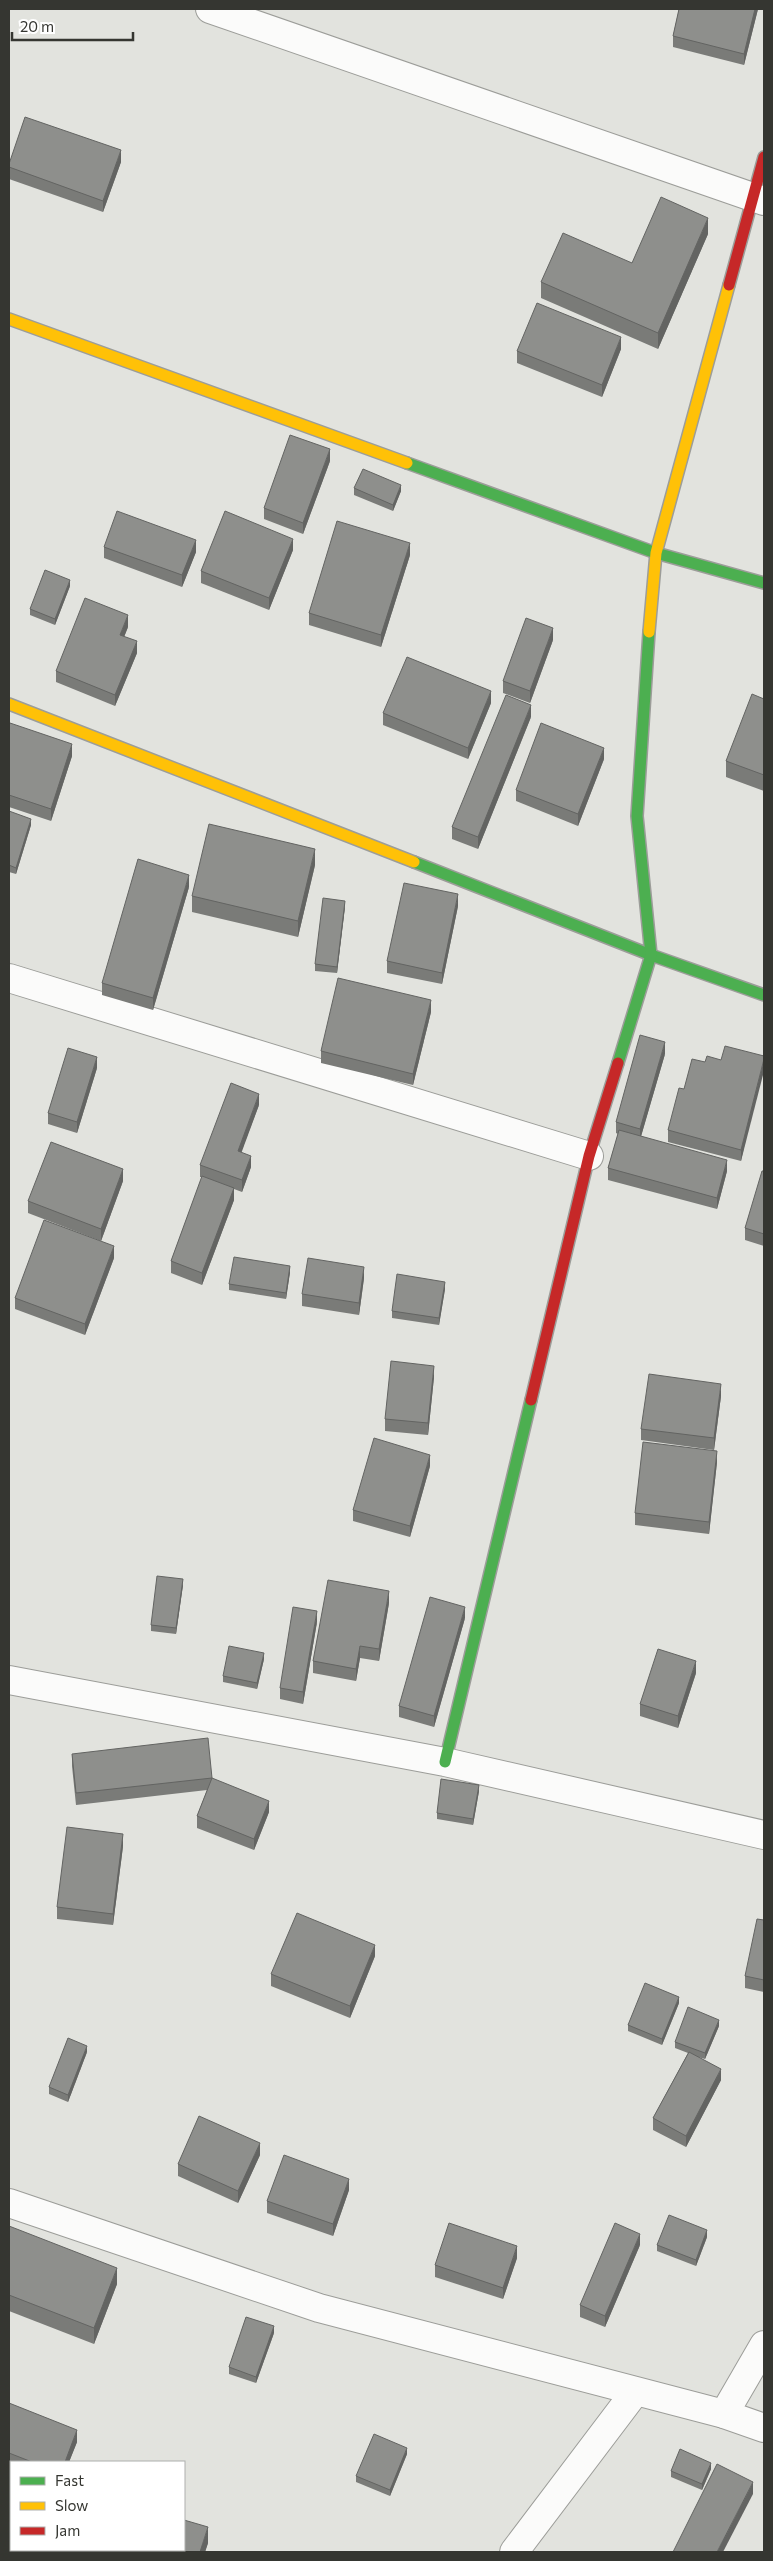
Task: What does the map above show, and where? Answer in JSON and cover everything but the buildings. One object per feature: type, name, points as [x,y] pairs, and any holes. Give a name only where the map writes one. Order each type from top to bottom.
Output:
[{"type":"street","points":[[210,9],[759,199]]},
{"type":"street","points":[[445,1762],[589,1156],[651,955],[637,816],[647,656],[656,554],[759,199],[764,157]]},
{"type":"street","points":[[9,319],[656,554],[764,583]]},
{"type":"street","points":[[9,704],[651,955],[764,995]]},
{"type":"street","points":[[9,978],[589,1156]]},
{"type":"street","points":[[9,1680],[445,1762],[764,1836]]},
{"type":"street","points":[[9,2203],[319,2308],[724,2414],[764,2428]]},
{"type":"street","points":[[724,2414],[764,2345]]},
{"type":"street","points":[[514,2552],[635,2392]]},
{"type":"traffic: fast","points":[[407,463],[656,553],[764,583]]},
{"type":"traffic: fast","points":[[618,1063],[651,955],[637,816],[649,632]]},
{"type":"traffic: fast","points":[[414,862],[651,955],[764,995]]},
{"type":"traffic: fast","points":[[445,1762],[531,1400]]},
{"type":"traffic: slow","points":[[649,632],[656,553],[729,285]]},
{"type":"traffic: slow","points":[[9,319],[407,463]]},
{"type":"traffic: slow","points":[[9,704],[414,862]]},
{"type":"traffic: jam","points":[[729,285],[764,157]]},
{"type":"traffic: jam","points":[[531,1400],[589,1156],[618,1063]]}]
